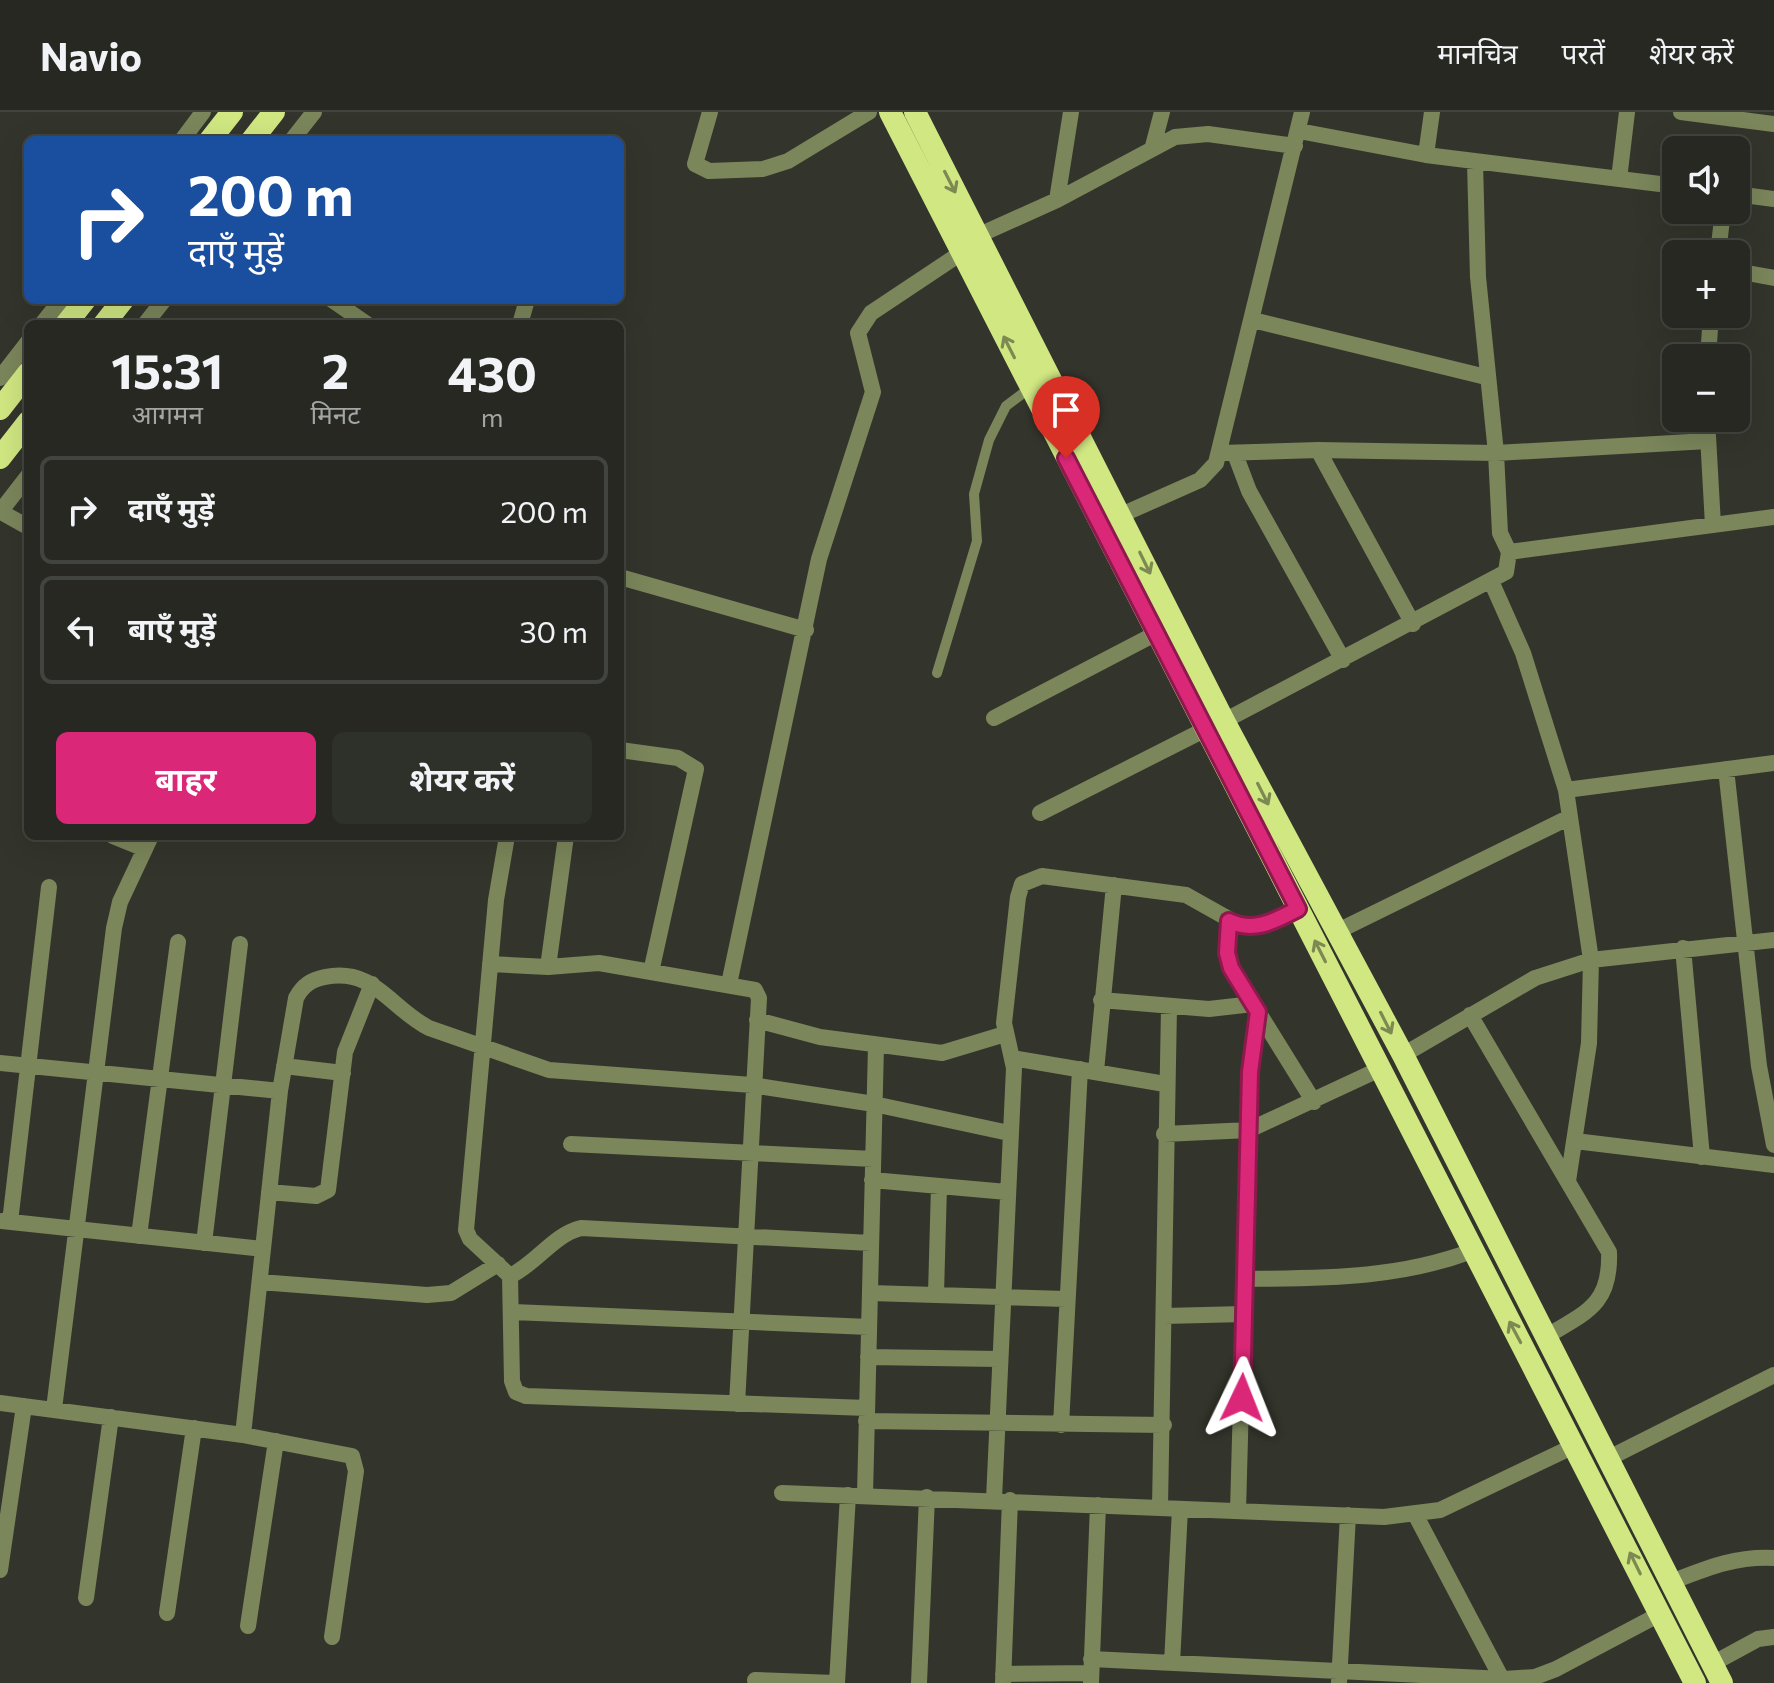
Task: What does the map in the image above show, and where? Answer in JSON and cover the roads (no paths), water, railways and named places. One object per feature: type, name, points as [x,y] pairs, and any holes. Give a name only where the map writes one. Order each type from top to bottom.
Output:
[{"type":"highway","points":[[213,136],[232,112]]},
{"type":"highway","points":[[255,136],[274,112]]},
{"type":"highway","points":[[890,112],[1155,634],[1214,725],[1338,931],[1717,1674]]},
{"type":"highway","points":[[915,112],[1121,515],[1298,909],[1695,1683]]},
{"type":"highway","points":[[69,320],[82,304]]},
{"type":"highway","points":[[107,320],[120,304]]},
{"type":"highway","points":[[0,409],[24,378]]},
{"type":"highway","points":[[0,458],[24,427]]},
{"type":"street","points":[[185,136],[203,112]]},
{"type":"street","points":[[295,136],[314,112]]},
{"type":"street","points":[[710,112],[695,164],[709,171],[763,169],[788,161],[869,112]]},
{"type":"street","points":[[1057,200],[1071,112]]},
{"type":"street","points":[[1153,146],[1162,112]]},
{"type":"street","points":[[1121,515],[1200,480],[1228,453],[1253,320],[1302,112]]},
{"type":"street","points":[[1426,155],[1432,112]]},
{"type":"street","points":[[1619,179],[1627,112]]},
{"type":"street","points":[[1681,112],[1774,124]]},
{"type":"street","points":[[977,236],[1057,200],[1153,146],[1175,137],[1208,134],[1297,139],[1662,184]]},
{"type":"street","points":[[1040,813],[1413,624],[1506,572],[1509,552],[1500,533],[1496,453],[1486,377],[1475,222],[1475,162]]},
{"type":"street","points":[[1750,196],[1774,199]]},
{"type":"street","points":[[729,984],[819,559],[873,392],[873,379],[858,333],[861,323],[961,253]]},
{"type":"street","points":[[1750,274],[1774,278]]},
{"type":"street","points":[[45,320],[58,304]]},
{"type":"street","points":[[148,320],[161,304]]},
{"type":"street","points":[[1253,320],[1486,377]]},
{"type":"street","points":[[0,378],[24,347]]},
{"type":"street","points":[[1708,432],[1713,525]]},
{"type":"street","points":[[1228,453],[1318,450],[1496,453],[1708,441]]},
{"type":"street","points":[[1318,450],[1413,624]]},
{"type":"street","points":[[1228,453],[1343,660]]},
{"type":"street","points":[[24,481],[0,512],[24,525]]},
{"type":"street","points":[[1509,552],[1774,517]]},
{"type":"street","points":[[1491,581],[1523,653],[1566,790],[1591,960],[1589,1043],[1568,1181]]},
{"type":"street","points":[[624,584],[806,630]]},
{"type":"street","points":[[994,718],[1155,634]]},
{"type":"street","points":[[624,751],[678,758],[696,769],[651,972]]},
{"type":"street","points":[[1566,790],[1774,763]]},
{"type":"street","points":[[1726,769],[1743,943],[1759,1066],[1774,1145]]},
{"type":"street","points":[[1338,931],[1570,817]]},
{"type":"street","points":[[506,840],[490,964],[466,1230],[470,1239],[504,1270],[513,1312],[512,1381],[516,1392],[526,1396],[737,1404],[997,1425],[1164,1425]]},
{"type":"street","points":[[548,967],[565,840]]},
{"type":"street","points":[[54,1409],[114,928],[120,902],[148,843]]},
{"type":"street","points":[[1298,909],[1255,927],[1243,927],[1186,895],[1042,876],[1022,884],[1008,974],[1005,1034],[1012,1058],[997,1425],[1002,1500],[1003,1678],[1172,1663],[1339,1677],[1504,1681],[1535,1677],[1556,1669],[1660,1614]]},
{"type":"street","points":[[1061,1425],[1066,1299],[1088,1070],[1101,1000],[1114,885]]},
{"type":"street","points":[[49,887],[29,1066],[5,1222],[263,1249]]},
{"type":"street","points":[[1229,921],[1227,953],[1231,968],[1314,1102]]},
{"type":"street","points":[[1403,1055],[1535,978],[1591,960],[1774,940]]},
{"type":"street","points":[[139,1236],[178,942]]},
{"type":"street","points":[[204,1243],[240,944]]},
{"type":"street","points":[[1683,948],[1702,1157]]},
{"type":"street","points":[[490,964],[548,967],[599,963],[755,990],[759,998],[737,1404]]},
{"type":"street","points":[[243,1435],[280,1091],[296,998],[301,987],[313,980],[340,974],[356,975],[372,984],[411,1019],[549,1070],[752,1085],[874,1104],[1009,1133]]},
{"type":"street","points":[[269,1192],[316,1196],[328,1190],[348,1042],[372,984]]},
{"type":"street","points":[[1101,1000],[1169,1007],[1256,1008]]},
{"type":"street","points":[[1160,1507],[1164,1425],[1164,1134],[1169,1007]]},
{"type":"street","points":[[1238,1511],[1250,1072],[1256,1008]]},
{"type":"street","points":[[1470,1015],[1609,1252],[1610,1275],[1604,1295],[1587,1312],[1547,1336]]},
{"type":"street","points":[[757,1020],[820,1037],[942,1053],[1005,1034]]},
{"type":"street","points":[[755,1680],[836,1683],[867,1414],[876,1046]]},
{"type":"street","points":[[1012,1058],[1165,1084]]},
{"type":"street","points":[[0,1063],[280,1091]]},
{"type":"street","points":[[284,1066],[343,1073]]},
{"type":"street","points":[[1164,1134],[1249,1130],[1380,1069]]},
{"type":"street","points":[[1575,1141],[1774,1165]]},
{"type":"street","points":[[571,1144],[873,1159]]},
{"type":"street","points":[[872,1180],[1007,1192]]},
{"type":"street","points":[[936,1294],[939,1186]]},
{"type":"street","points":[[260,1282],[439,1294],[543,1256],[566,1232],[581,1228],[871,1243]]},
{"type":"street","points":[[1245,1279],[1391,1274],[1431,1266],[1472,1251]]},
{"type":"street","points":[[870,1293],[1066,1299]]},
{"type":"street","points":[[513,1312],[741,1319],[869,1327]]},
{"type":"street","points":[[1164,1316],[1244,1314]]},
{"type":"street","points":[[868,1357],[999,1359]]},
{"type":"street","points":[[1609,1458],[1774,1375]]},
{"type":"street","points":[[0,1403],[243,1435],[345,1453],[356,1462],[332,1637]]},
{"type":"street","points":[[0,1570],[24,1406]]},
{"type":"street","points":[[86,1598],[111,1417]]},
{"type":"street","points":[[167,1613],[194,1428]]},
{"type":"street","points":[[248,1626],[276,1441]]},
{"type":"street","points":[[782,1493],[1348,1515],[1415,1514],[1440,1510],[1477,1495],[1574,1446]]},
{"type":"street","points":[[919,1683],[927,1497]]},
{"type":"street","points":[[1091,1672],[1098,1505]]},
{"type":"street","points":[[1172,1663],[1180,1509]]},
{"type":"street","points":[[1415,1514],[1504,1681]]},
{"type":"street","points":[[1339,1677],[1348,1515]]},
{"type":"street","points":[[1671,1582],[1723,1561],[1774,1558]]},
{"type":"street","points":[[1717,1674],[1758,1639],[1774,1637]]},
{"type":"lane","points":[[937,673],[977,541],[974,494],[989,440],[1006,406],[1030,388]]}]
